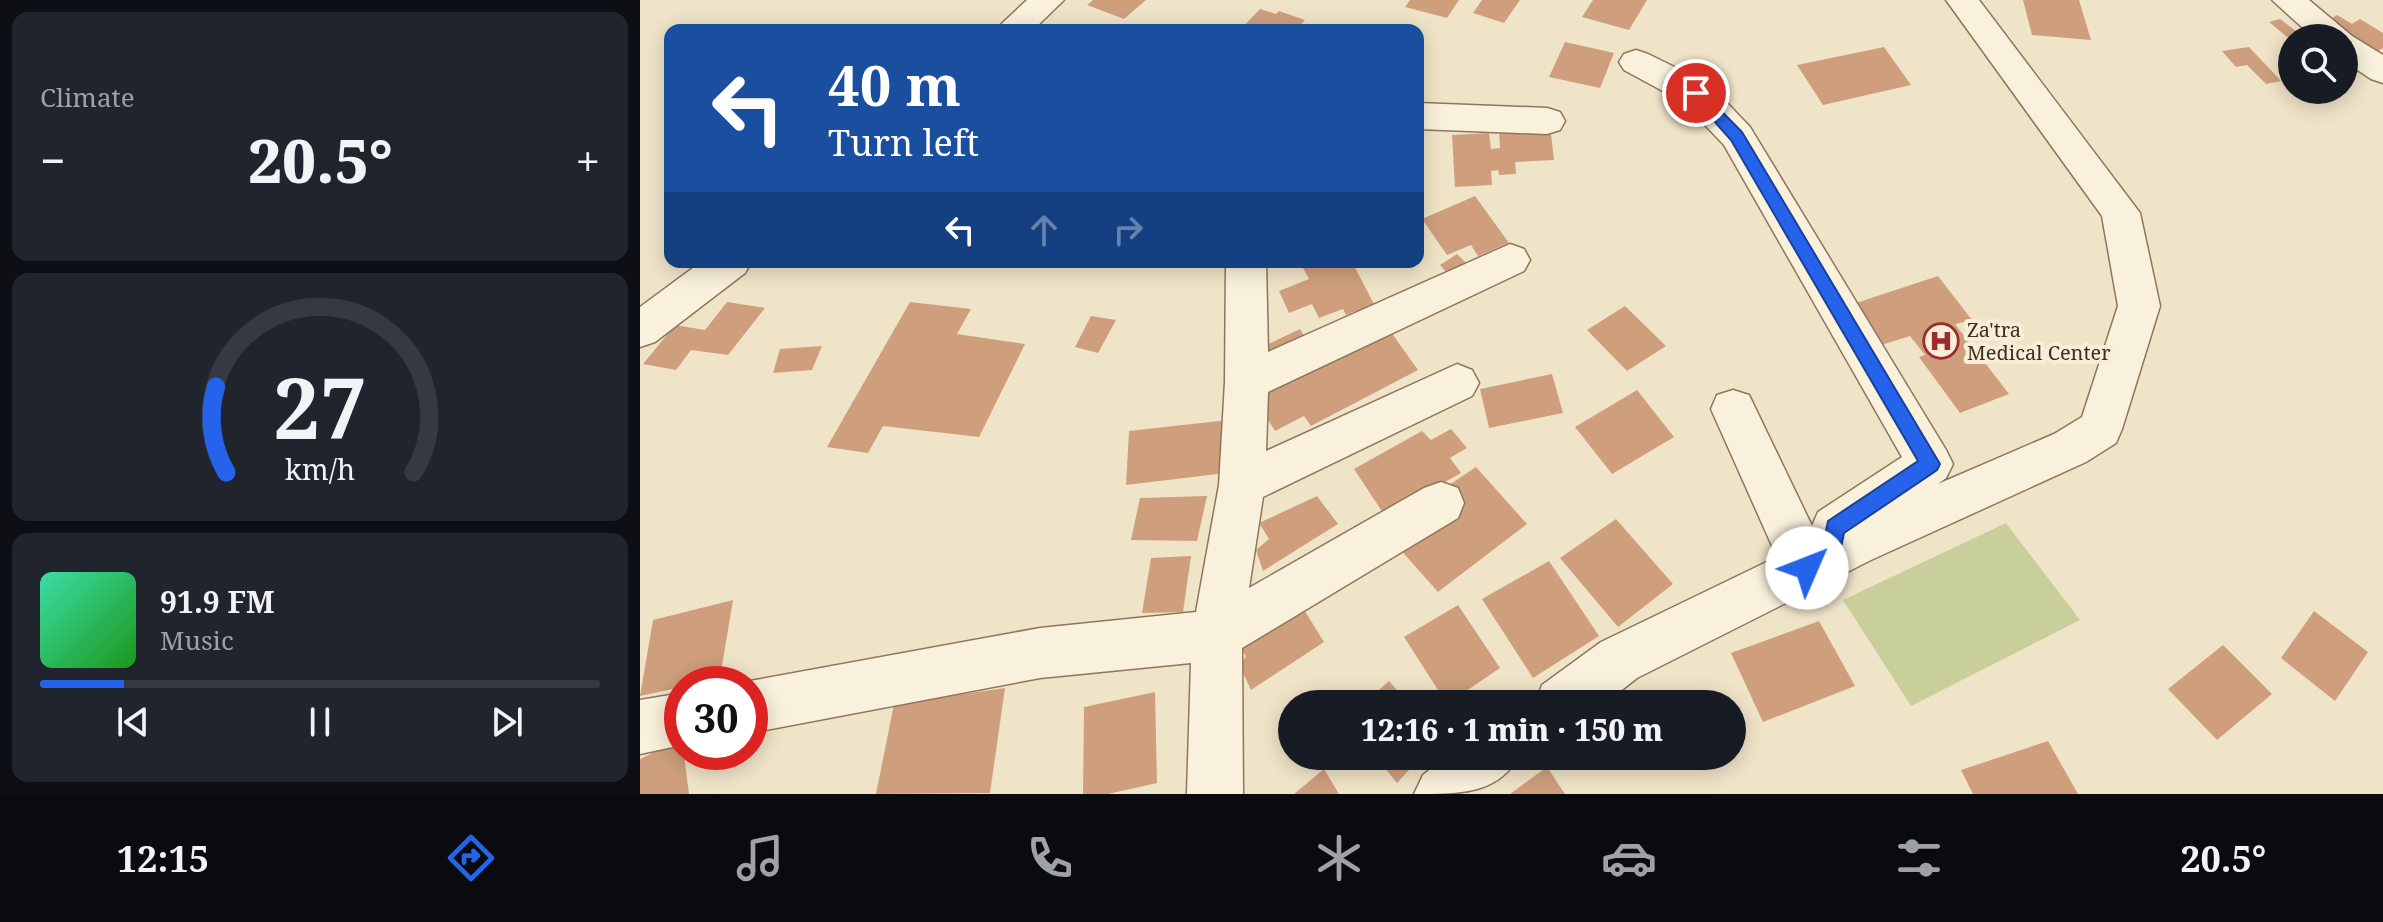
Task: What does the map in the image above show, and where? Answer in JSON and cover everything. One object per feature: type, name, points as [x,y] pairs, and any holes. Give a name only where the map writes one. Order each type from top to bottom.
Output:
[{"type":"street","points":[[1019,24],[1048,0]]},
{"type":"street","points":[[1579,690],[1619,660],[1819,562],[2070,448],[2100,429],[2139,306],[2121,213],[1962,0]]},
{"type":"street","points":[[2288,0],[2318,24]]},
{"type":"street","points":[[2358,54],[2383,71]]},
{"type":"street","points":[[1636,62],[1696,93],[1737,136],[1930,464],[1835,528],[1819,562]]},
{"type":"street","points":[[1424,116],[1547,121]]},
{"type":"street","points":[[1247,382],[1510,260]]},
{"type":"street","points":[[640,330],[723,268]]},
{"type":"street","points":[[1215,794],[1217,635],[1242,485],[1247,382],[1246,268]]},
{"type":"street","points":[[1242,485],[1457,383]]},
{"type":"street","points":[[1733,409],[1819,562]]},
{"type":"street","points":[[768,704],[1040,653],[1217,635],[1441,503]]},
{"type":"street","points":[[640,727],[664,722]]},
{"type":"street","points":[[1442,794],[1474,770]]},
{"type":"green space","points":[[2006,523],[2080,620],[1911,706],[1843,600]]},
{"type":"building","points":[[1093,0],[1146,0],[1124,19],[1087,5]]},
{"type":"building","points":[[1410,0],[1459,0],[1447,18],[1405,7]]},
{"type":"building","points":[[1482,0],[1520,0],[1504,23],[1473,13]]},
{"type":"building","points":[[1593,0],[1647,0],[1629,30],[1582,17]]},
{"type":"building","points":[[2023,0],[2079,0],[2091,40],[2032,35]]},
{"type":"building","points":[[1260,9],[1276,14],[1279,11],[1305,20],[1301,24],[1246,24]]},
{"type":"building","points":[[2337,15],[2352,24],[2326,24]]},
{"type":"building","points":[[2280,19],[2287,24],[2278,24],[2278,29],[2269,22]]},
{"type":"building","points":[[2360,19],[2383,33],[2383,48],[2374,54],[2358,44],[2358,24],[2352,24]]},
{"type":"building","points":[[1565,42],[1614,53],[1600,88],[1549,77]]},
{"type":"building","points":[[1884,47],[1911,85],[1823,105],[1797,65]]},
{"type":"building","points":[[2249,47],[2278,78],[2278,82],[2266,84],[2247,65],[2236,67],[2222,51]]},
{"type":"building","points":[[1550,126],[1554,160],[1515,162],[1516,174],[1499,175],[1498,170],[1491,171],[1492,185],[1455,187],[1452,135],[1489,133],[1491,149],[1500,148],[1499,129]]},
{"type":"building","points":[[1475,196],[1509,243],[1478,256],[1471,245],[1447,255],[1424,218]]},
{"type":"building","points":[[1457,254],[1472,269],[1454,281],[1440,265]]},
{"type":"building","points":[[1303,268],[1355,268],[1374,304],[1346,315],[1343,309],[1319,318],[1312,304],[1289,313],[1279,291],[1309,279]]},
{"type":"building","name":"Za'tra Medical Center","points":[[1938,276],[1972,320],[1955,324],[2009,394],[1960,413],[1919,357],[1925,355],[1910,336],[1875,347],[1847,306]]},
{"type":"building","points":[[727,302],[765,308],[728,355],[691,350],[676,370],[643,364],[675,325],[705,330]]},
{"type":"building","points":[[910,302],[971,309],[957,334],[1025,344],[979,437],[883,426],[868,453],[827,447]]},
{"type":"building","points":[[1625,306],[1666,346],[1627,371],[1587,330]]},
{"type":"building","points":[[1091,316],[1116,320],[1098,353],[1075,347]]},
{"type":"building","points":[[1300,329],[1309,344],[1273,362],[1264,346]]},
{"type":"building","points":[[1391,332],[1418,370],[1311,426],[1304,416],[1275,431],[1254,396],[1338,352],[1342,358]]},
{"type":"building","points":[[822,346],[812,370],[773,373],[780,349]]},
{"type":"building","points":[[1552,374],[1563,413],[1489,428],[1480,389]]},
{"type":"building","points":[[1637,390],[1674,437],[1612,474],[1575,427]]},
{"type":"building","points":[[1237,419],[1234,472],[1126,485],[1129,431]]},
{"type":"building","points":[[1451,429],[1467,448],[1450,458],[1461,473],[1385,516],[1354,469],[1422,431],[1431,440]]},
{"type":"building","points":[[1476,467],[1527,524],[1438,592],[1398,547],[1443,489]]},
{"type":"building","points":[[1207,496],[1197,541],[1131,540],[1140,498]]},
{"type":"building","points":[[1317,496],[1338,524],[1263,571],[1256,550],[1269,539],[1259,523]]},
{"type":"building","points":[[1616,519],[1673,584],[1618,627],[1560,558]]},
{"type":"building","points":[[1191,556],[1183,612],[1142,613],[1151,558]]},
{"type":"building","points":[[1549,561],[1599,636],[1533,678],[1482,599]]},
{"type":"building","points":[[1295,595],[1324,642],[1251,690],[1239,664],[1246,657],[1234,634]]},
{"type":"building","points":[[733,600],[722,666],[664,666],[664,691],[640,696],[653,620]]},
{"type":"building","points":[[1458,605],[1500,668],[1468,690],[1438,690],[1404,637]]},
{"type":"building","points":[[2314,611],[2368,652],[2335,701],[2281,658]]},
{"type":"building","points":[[1819,621],[1855,686],[1763,722],[1731,653]]},
{"type":"building","points":[[2223,645],[2272,694],[2217,740],[2168,689]]},
{"type":"building","points":[[1389,681],[1397,690],[1379,690]]},
{"type":"building","points":[[1005,688],[990,793],[876,794],[894,704]]},
{"type":"building","points":[[1155,692],[1157,783],[1108,794],[1083,794],[1084,707]]},
{"type":"building","points":[[2048,741],[2078,794],[1973,794],[1961,770]]},
{"type":"building","points":[[664,748],[664,770],[686,770],[689,794],[640,794],[640,759]]},
{"type":"building","points":[[1325,770],[1339,794],[1294,794]]},
{"type":"building","points":[[1386,770],[1409,770],[1397,783]]},
{"type":"building","points":[[1543,770],[1549,770],[1565,794],[1510,794]]},
{"type":"place","name":"Za'tra Medical Center","points":[[1941,341]]},
{"type":"route","points":[[1696,93],[1737,136],[1930,464],[1835,528],[1831,556],[1807,568]]}]
